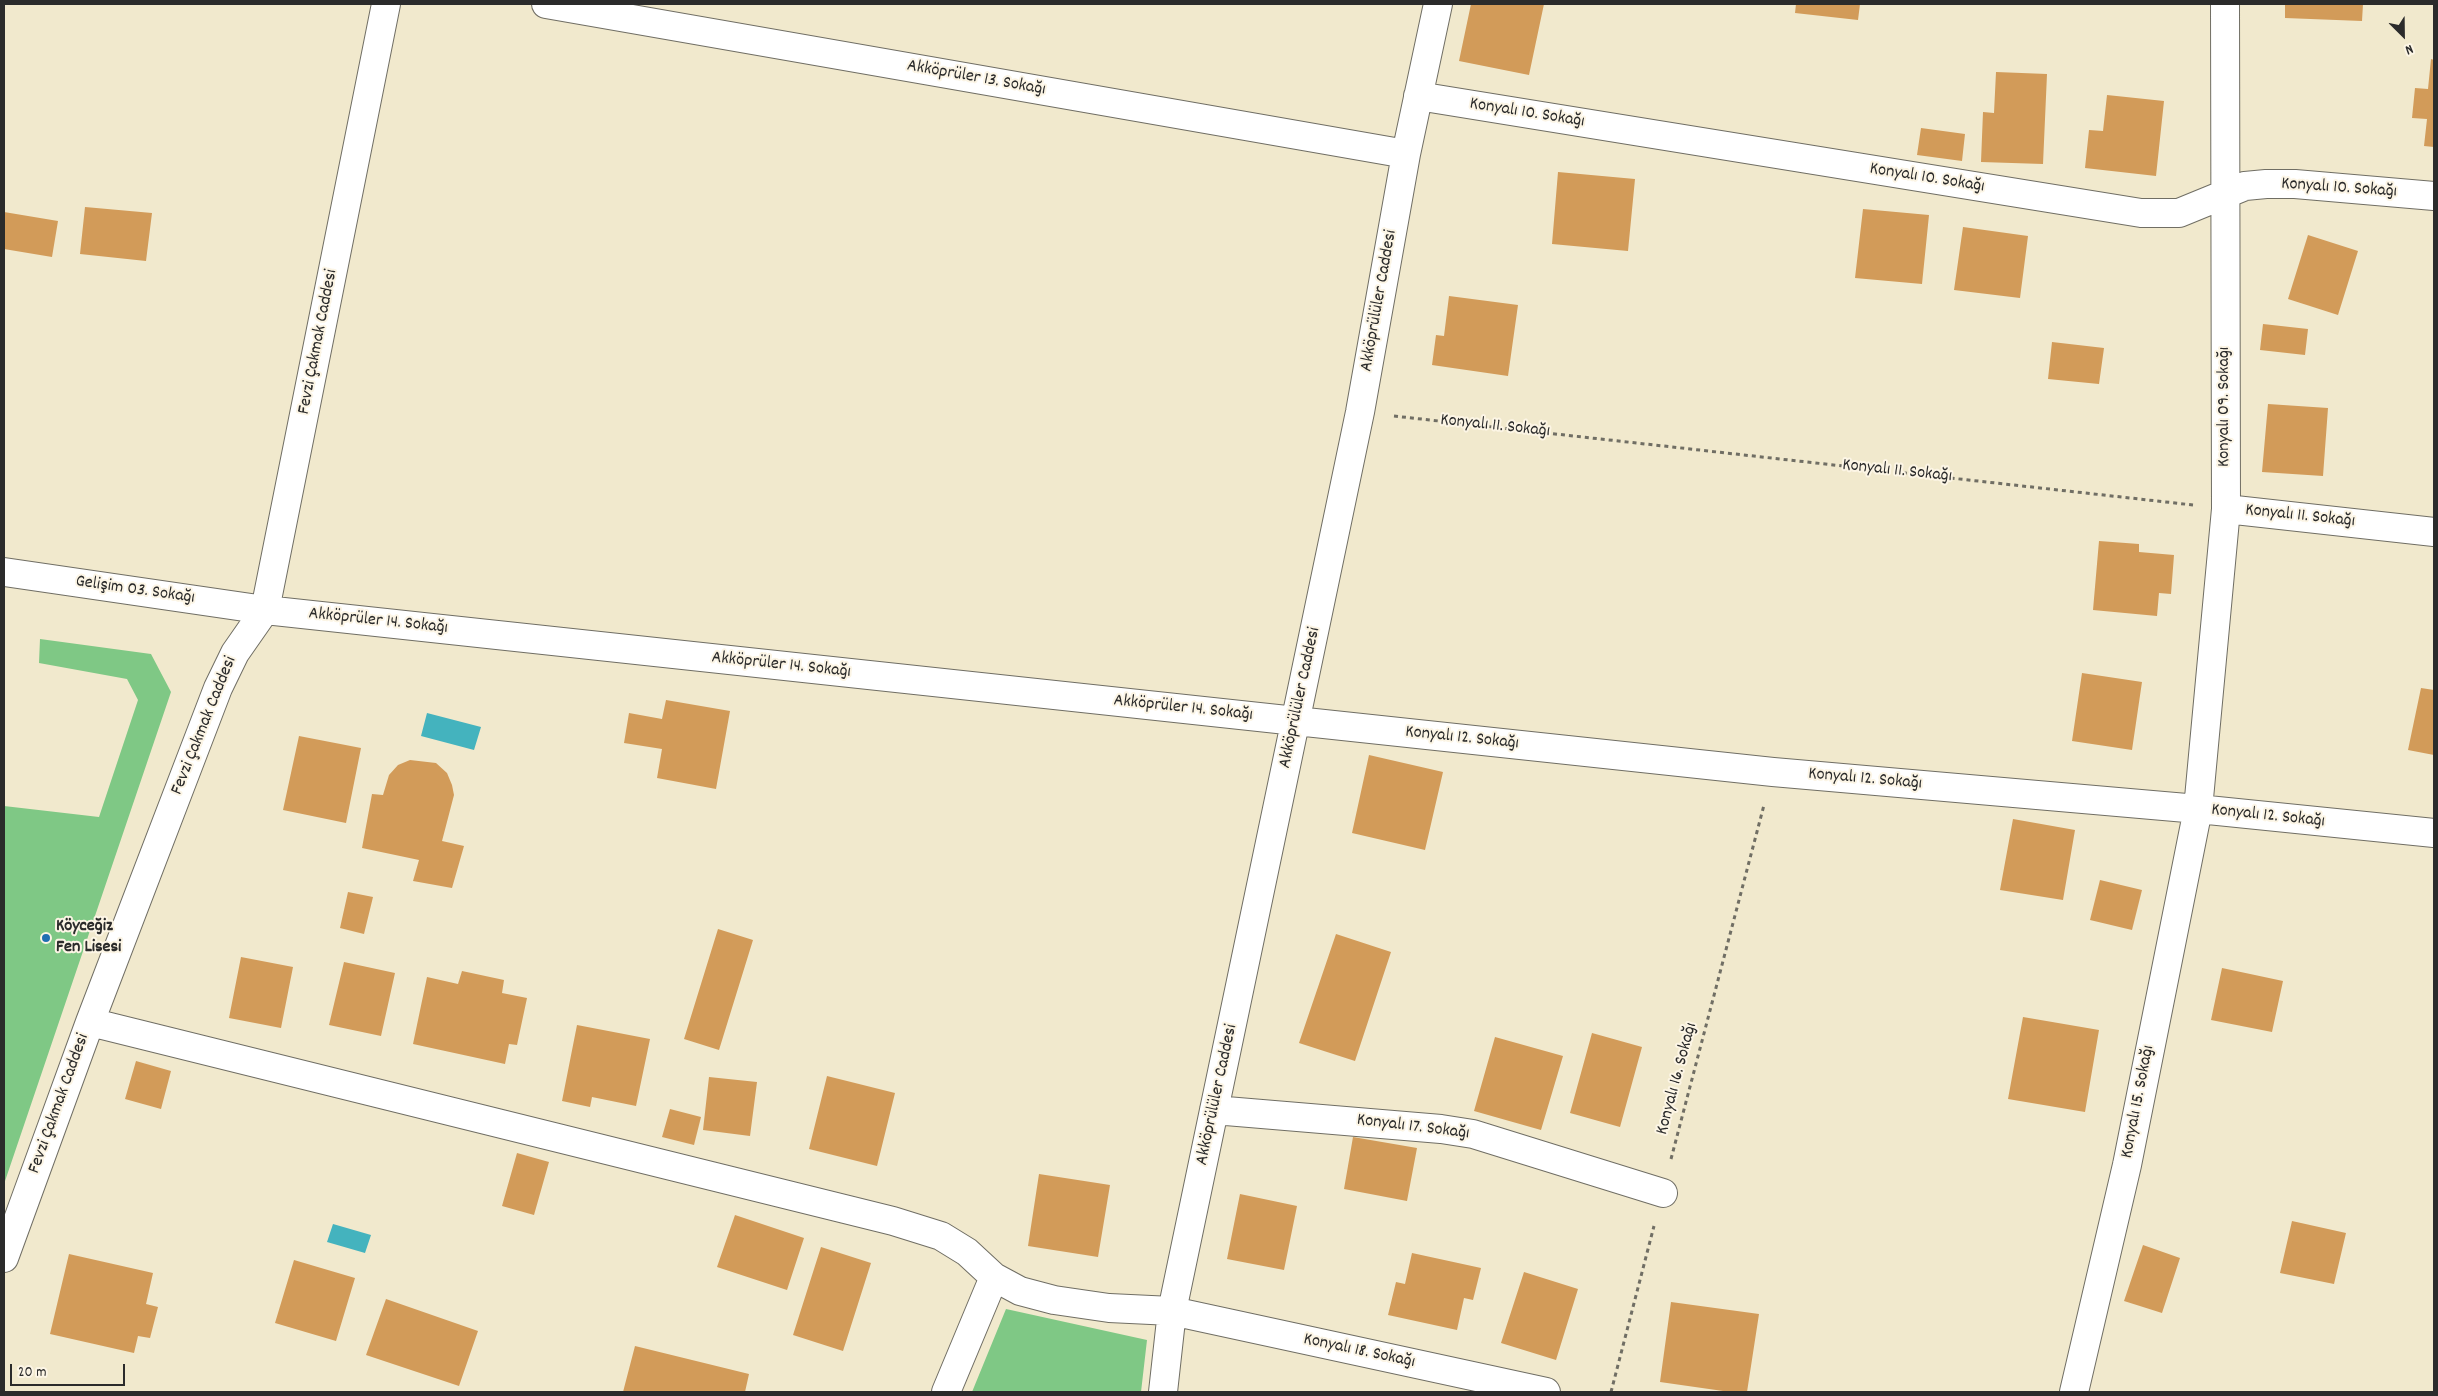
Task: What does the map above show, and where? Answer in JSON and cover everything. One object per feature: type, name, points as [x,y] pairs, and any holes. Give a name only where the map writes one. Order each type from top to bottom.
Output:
[{"type":"street","name":"Fevzi Çakmak Caddesi","points":[[4,1258],[90,1022],[218,688],[235,653],[265,610],[386,4]]},
{"type":"street","name":"Akköprüler 13. Sokağı","points":[[546,4],[1406,154]]},
{"type":"street","name":"Akköprülüler Caddesi","points":[[1163,1392],[1172,1311],[1360,412],[1406,154],[1438,4]]},
{"type":"street","name":"Konyalı 09. Sokağı","points":[[2198,810],[2226,509],[2225,4]]},
{"type":"street","name":"Konyalı 10. Sokağı","points":[[1418,96],[2141,214],[2180,213],[2245,186],[2294,184],[2434,196]]},
{"type":"street","name":"Konyalı 11. Sokağı","points":[[2226,509],[2434,532]]},
{"type":"street","name":"Gelişim 03. Sokağı","points":[[4,572],[265,610]]},
{"type":"street","name":"Akköprüler 14. Sokağı","points":[[265,610],[1296,721]]},
{"type":"street","name":"Konyalı 12. Sokağı","points":[[1296,721],[1773,772],[2434,833]]},
{"type":"street","name":"Konyalı 15. Sokağı","points":[[2074,1392],[2127,1165],[2198,810]]},
{"type":"street","name":"Konyalı 18. Sokağı","points":[[90,1022],[893,1222],[941,1236],[967,1252],[994,1277],[1020,1291],[1054,1300],[1109,1308],[1172,1311],[1546,1392]]},
{"type":"street","name":"Konyalı 17. Sokağı","points":[[1214,1110],[1441,1129],[1473,1134],[1663,1193]]},
{"type":"street","points":[[946,1392],[994,1277]]},
{"type":"path","name":"Konyalı 11. Sokağı","points":[[1360,412],[2226,509]]},
{"type":"path","name":"Konyalı 16. Sokağı","points":[[1611,1392],[1773,772]]},
{"type":"green space","name":"Köyceğiz Fen Lisesi","points":[[40,639],[151,654],[171,692],[4,1184],[4,806],[99,817],[138,700],[127,679],[39,663]]},
{"type":"green space","points":[[1006,1309],[1147,1340],[1141,1392],[972,1392]]},
{"type":"water","points":[[427,713],[481,727],[474,750],[421,736]]},
{"type":"water","points":[[333,1224],[371,1235],[365,1253],[327,1242]]},
{"type":"building","points":[[1471,4],[1544,4],[1529,75],[1459,61]]},
{"type":"building","points":[[1796,4],[1860,4],[1858,20],[1795,13]]},
{"type":"building","points":[[2285,4],[2363,4],[2362,21],[2285,18]]},
{"type":"building","points":[[2431,59],[2434,60],[2434,147],[2424,146],[2427,119],[2412,118],[2415,88],[2428,89]]},
{"type":"building","points":[[1996,72],[2047,74],[2043,164],[1981,162],[1983,112],[1994,113]]},
{"type":"building","points":[[2107,95],[2164,101],[2156,176],[2085,168],[2089,130],[2103,131]]},
{"type":"building","points":[[1921,128],[1965,134],[1962,161],[1917,155]]},
{"type":"building","points":[[1558,172],[1635,179],[1628,251],[1552,244]]},
{"type":"building","points":[[85,207],[152,213],[146,261],[80,254]]},
{"type":"building","points":[[1863,209],[1929,215],[1922,284],[1855,278]]},
{"type":"building","points":[[4,212],[58,221],[52,257],[4,249]]},
{"type":"building","points":[[1963,227],[2028,236],[2020,298],[1954,290]]},
{"type":"building","points":[[2308,235],[2358,251],[2338,315],[2288,299]]},
{"type":"building","points":[[1449,296],[1518,305],[1508,376],[1432,365],[1436,335],[1444,336]]},
{"type":"building","points":[[2263,324],[2308,329],[2305,355],[2260,350]]},
{"type":"building","points":[[2052,342],[2104,348],[2099,384],[2048,379]]},
{"type":"building","points":[[2268,404],[2328,408],[2323,476],[2262,472]]},
{"type":"building","points":[[2099,541],[2139,544],[2139,552],[2174,555],[2171,594],[2159,593],[2157,616],[2093,610]]},
{"type":"building","points":[[2082,673],[2142,682],[2132,750],[2072,741]]},
{"type":"building","points":[[2421,688],[2434,690],[2434,755],[2408,750]]},
{"type":"building","points":[[666,700],[730,711],[716,789],[657,778],[662,749],[624,743],[629,713],[662,719]]},
{"type":"building","points":[[299,736],[361,748],[346,823],[283,810]]},
{"type":"building","points":[[1369,755],[1443,772],[1425,850],[1352,833]]},
{"type":"building","points":[[410,760],[436,763],[447,773],[452,785],[454,795],[442,841],[464,846],[452,888],[413,881],[419,860],[362,848],[372,794],[383,795],[389,775],[398,765]]},
{"type":"building","points":[[2013,819],[2075,830],[2063,900],[2000,890]]},
{"type":"building","points":[[2100,880],[2142,890],[2132,930],[2090,920]]},
{"type":"building","points":[[348,892],[373,897],[364,934],[340,928]]},
{"type":"building","points":[[718,929],[753,940],[719,1050],[684,1039]]},
{"type":"building","points":[[1336,934],[1391,952],[1355,1061],[1299,1043]]},
{"type":"building","points":[[241,957],[293,967],[281,1028],[229,1018]]},
{"type":"building","points":[[344,962],[395,973],[381,1036],[329,1025]]},
{"type":"building","points":[[2222,968],[2283,981],[2272,1032],[2211,1020]]},
{"type":"building","points":[[462,971],[504,980],[502,993],[527,998],[517,1045],[509,1044],[505,1064],[413,1044],[427,977],[458,984]]},
{"type":"building","points":[[2023,1017],[2099,1030],[2085,1112],[2008,1099]]},
{"type":"building","points":[[577,1025],[650,1039],[636,1106],[592,1097],[590,1107],[562,1101]]},
{"type":"building","points":[[1592,1033],[1642,1047],[1620,1127],[1570,1113]]},
{"type":"building","points":[[1495,1037],[1563,1056],[1541,1130],[1474,1111]]},
{"type":"building","points":[[136,1061],[171,1071],[161,1109],[125,1099]]},
{"type":"building","points":[[827,1076],[895,1093],[877,1166],[809,1149]]},
{"type":"building","points":[[709,1077],[757,1082],[750,1136],[703,1130]]},
{"type":"building","points":[[670,1109],[701,1117],[694,1145],[662,1137]]},
{"type":"building","points":[[1353,1137],[1417,1148],[1407,1201],[1344,1189]]},
{"type":"building","points":[[517,1153],[549,1162],[534,1215],[502,1206]]},
{"type":"building","points":[[1039,1174],[1110,1185],[1098,1257],[1028,1246]]},
{"type":"building","points":[[1240,1194],[1297,1206],[1284,1270],[1227,1259]]},
{"type":"building","points":[[735,1215],[804,1238],[787,1290],[717,1267]]},
{"type":"building","points":[[2292,1221],[2346,1233],[2334,1284],[2280,1273]]},
{"type":"building","points":[[2143,1245],[2180,1258],[2162,1313],[2124,1301]]},
{"type":"building","points":[[821,1247],[871,1263],[843,1351],[793,1335]]},
{"type":"building","points":[[1412,1253],[1481,1268],[1473,1300],[1464,1298],[1457,1330],[1388,1315],[1396,1282],[1405,1284]]},
{"type":"building","points":[[69,1254],[153,1273],[146,1304],[158,1307],[150,1338],[138,1336],[134,1353],[50,1334]]},
{"type":"building","points":[[294,1260],[355,1278],[336,1341],[275,1323]]},
{"type":"building","points":[[1524,1272],[1578,1289],[1556,1360],[1501,1343]]},
{"type":"building","points":[[386,1299],[478,1331],[459,1386],[366,1355]]},
{"type":"building","points":[[1671,1302],[1759,1314],[1747,1392],[1730,1392],[1660,1382]]},
{"type":"building","points":[[635,1346],[749,1374],[745,1392],[623,1392]]},
{"type":"place","name":"Köyceğiz Fen Lisesi","points":[[46,938]]}]
